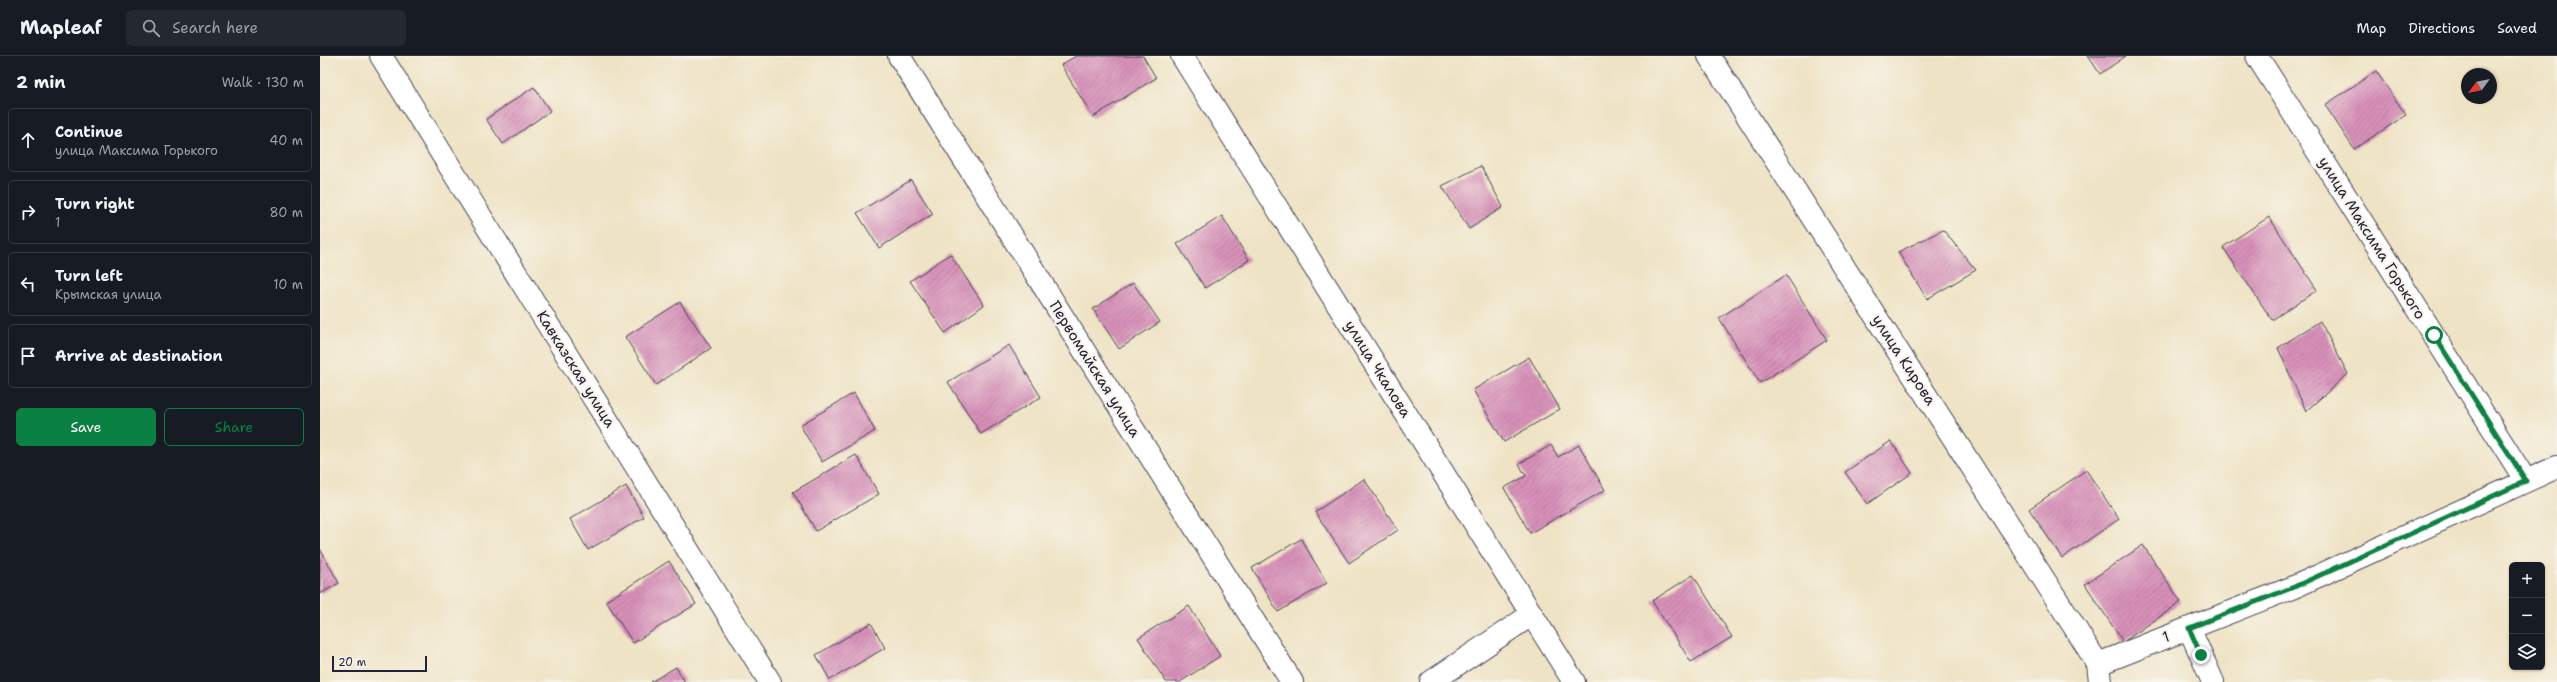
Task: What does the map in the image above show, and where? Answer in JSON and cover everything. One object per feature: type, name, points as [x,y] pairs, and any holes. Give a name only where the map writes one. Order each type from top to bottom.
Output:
[{"type":"street","name":"Кавказская улица","points":[[381,56],[770,682]]},
{"type":"street","name":"Первомайская улица","points":[[898,56],[1292,682]]},
{"type":"street","name":"улица Чкалова","points":[[1182,56],[1574,682]]},
{"type":"street","name":"улица Кирова","points":[[1709,56],[2099,673]]},
{"type":"street","name":"улица Максима Горького","points":[[2257,56],[2526,481]]},
{"type":"street","name":"1","points":[[2099,673],[2189,628],[2294,587],[2557,467]]},
{"type":"street","points":[[1430,682],[1531,615]]},
{"type":"street","points":[[2189,628],[2213,682]]},
{"type":"building","points":[[1076,56],[1143,56],[1156,78],[1093,117],[1061,65]]},
{"type":"building","points":[[2088,56],[2126,56],[2100,74]]},
{"type":"building","points":[[2376,71],[2406,115],[2354,149],[2325,105]]},
{"type":"building","points":[[534,87],[550,111],[503,144],[486,119]]},
{"type":"building","points":[[1481,166],[1503,207],[1469,229],[1442,186]]},
{"type":"building","points":[[911,180],[933,214],[879,248],[857,213]]},
{"type":"building","points":[[1222,216],[1249,260],[1205,288],[1177,244]]},
{"type":"building","points":[[2269,217],[2317,290],[2272,320],[2223,247]]},
{"type":"building","points":[[1943,230],[1976,270],[1927,299],[1898,252]]},
{"type":"building","points":[[950,254],[984,305],[945,333],[910,281]]},
{"type":"building","points":[[1786,275],[1827,340],[1760,383],[1719,318]]},
{"type":"building","points":[[1133,283],[1160,322],[1119,349],[1093,309]]},
{"type":"building","points":[[680,302],[711,348],[656,385],[625,337]]},
{"type":"building","points":[[2320,321],[2348,374],[2306,411],[2278,348]]},
{"type":"building","points":[[1009,345],[1041,397],[981,434],[948,382]]},
{"type":"building","points":[[1529,357],[1560,409],[1504,442],[1473,390]]},
{"type":"building","points":[[854,393],[875,431],[822,462],[800,425]]},
{"type":"building","points":[[1891,441],[1912,473],[1867,504],[1845,472]]},
{"type":"building","points":[[1551,445],[1558,457],[1579,445],[1605,490],[1530,533],[1504,488],[1526,476],[1519,464]]},
{"type":"building","points":[[856,455],[879,494],[816,531],[793,492]]},
{"type":"building","points":[[2086,470],[2119,519],[2062,558],[2029,509]]},
{"type":"building","points":[[1364,479],[1398,530],[1349,563],[1315,512]]},
{"type":"building","points":[[626,486],[644,517],[588,550],[570,519]]},
{"type":"building","points":[[1301,539],[1327,583],[1278,612],[1252,568]]},
{"type":"building","points":[[2143,545],[2181,602],[2123,642],[2085,584]]},
{"type":"building","points":[[320,549],[339,583],[320,594]]},
{"type":"building","points":[[669,561],[696,604],[633,643],[606,601]]},
{"type":"building","points":[[1693,575],[1732,637],[1691,662],[1652,601]]},
{"type":"building","points":[[1189,606],[1220,656],[1180,682],[1166,682],[1138,638]]},
{"type":"building","points":[[871,623],[885,648],[830,680],[816,655]]},
{"type":"building","points":[[676,667],[685,682],[651,682]]},
{"type":"route","points":[[2201,655],[2189,628],[2294,587],[2526,481],[2434,335]]}]
